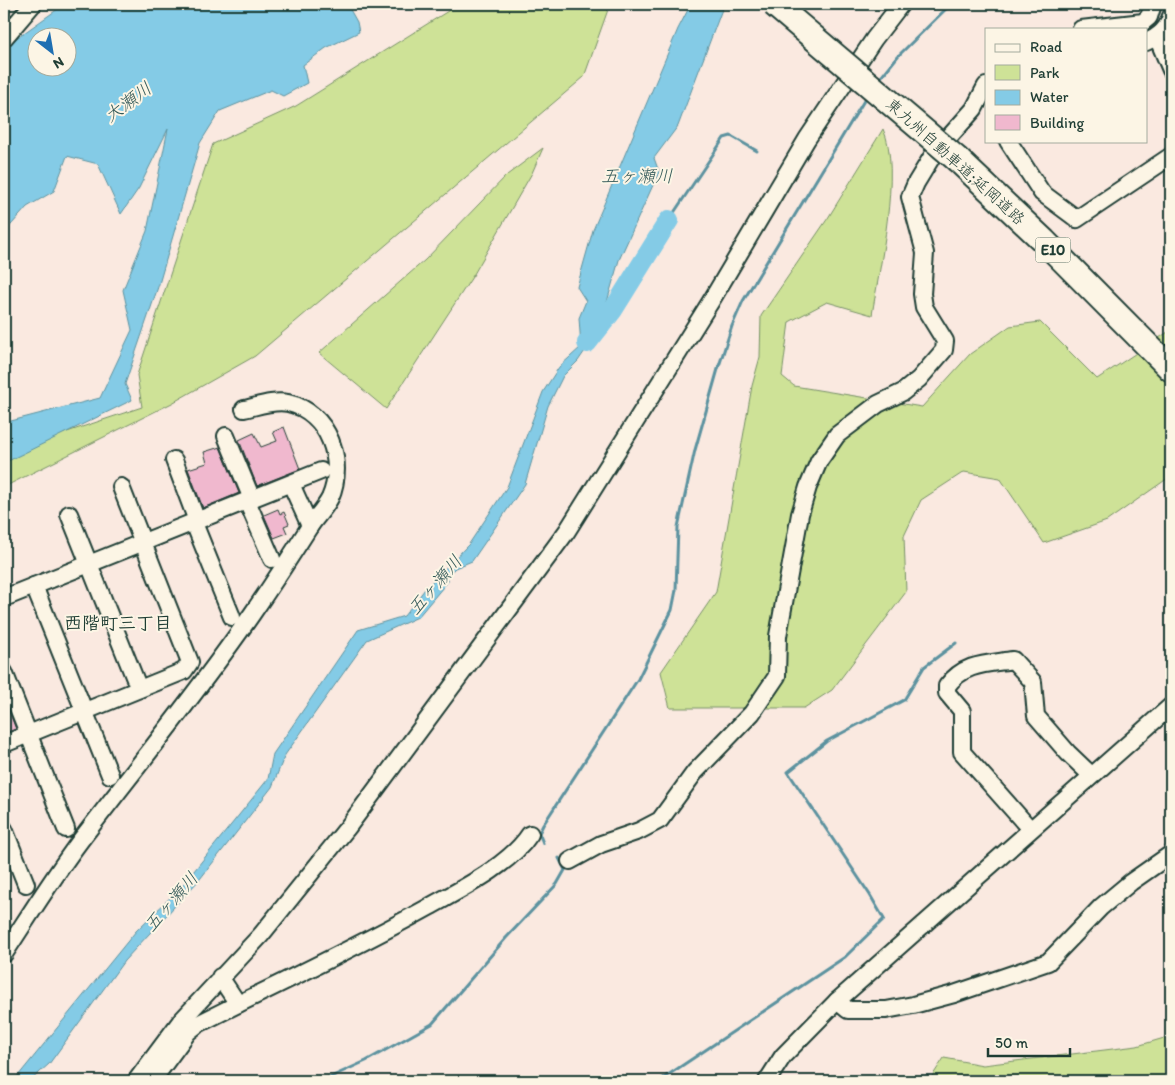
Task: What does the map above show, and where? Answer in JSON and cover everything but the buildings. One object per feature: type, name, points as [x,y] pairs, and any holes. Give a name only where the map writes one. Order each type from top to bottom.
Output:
[{"type":"highway","name":"東九州自動車道;延岡道路","points":[[774,4],[958,160],[1044,241],[1171,367]]},
{"type":"street","points":[[4,23],[32,4]]},
{"type":"street","points":[[4,38],[32,4]]},
{"type":"street","points":[[136,1081],[180,1022],[220,977],[262,935],[348,827],[566,531],[711,302],[807,139],[874,39],[901,4]]},
{"type":"street","points":[[1090,28],[1143,22],[1149,17],[1153,4]]},
{"type":"street","points":[[1169,4],[1171,10]]},
{"type":"street","points":[[1171,16],[1170,22],[1152,40],[1171,70]]},
{"type":"street","points":[[570,860],[601,844],[639,831],[660,820],[695,772],[752,713],[777,676],[778,636],[800,514],[808,487],[819,461],[837,435],[878,404],[903,392],[919,378],[944,350],[945,341],[924,307],[922,294],[925,252],[910,197],[916,183],[933,156],[980,113],[985,90]]},
{"type":"street","points":[[1009,142],[1042,193],[1077,220],[1171,156]]},
{"type":"street","points":[[4,954],[80,841],[202,685],[330,498],[335,476],[335,454],[327,434],[313,415],[301,407],[287,403],[275,403],[244,409]]},
{"type":"street","points":[[226,436],[272,559]]},
{"type":"street","points":[[174,460],[232,617]]},
{"type":"street","points":[[4,598],[321,471]]},
{"type":"street","points":[[291,484],[310,526]]},
{"type":"street","points":[[4,744],[184,671],[190,662],[121,487]]},
{"type":"street","points":[[69,514],[139,689]]},
{"type":"street","points":[[34,586],[110,775]]},
{"type":"street","points":[[1030,829],[962,752],[962,711],[947,693],[946,686],[955,675],[975,665],[1013,660],[1033,682],[1036,716],[1068,753],[1091,775]]},
{"type":"street","points":[[4,672],[66,829]]},
{"type":"street","points":[[767,1081],[783,1056],[837,1001],[1171,706]]},
{"type":"street","points":[[4,828],[26,884]]},
{"type":"street","points":[[152,1081],[188,1032],[198,1024],[376,936],[469,885],[507,858],[530,834]]},
{"type":"street","points":[[837,1001],[848,1010],[886,1010],[914,1005],[954,994],[1048,962],[1101,906],[1171,854]]},
{"type":"street","points":[[220,977],[238,1004]]},
{"type":"green space","points":[[455,4],[610,4],[584,77],[255,356],[172,403],[4,487],[4,453],[142,407],[137,375],[213,144],[296,106],[448,11]]},
{"type":"green space","points":[[883,129],[888,147],[890,194],[884,247],[872,315],[827,302],[789,322],[782,376],[794,386],[922,407],[970,354],[1010,326],[1040,322],[1097,379],[1171,330],[1171,476],[1107,521],[1044,543],[1000,478],[964,472],[921,500],[904,536],[906,592],[832,690],[804,708],[670,708],[661,672],[716,592],[752,386],[760,357],[761,316],[828,218]]},
{"type":"green space","points":[[543,148],[532,173],[474,274],[386,409],[319,353],[425,260],[507,175]]},
{"type":"green space","points":[[1171,1036],[1171,1081],[929,1081],[944,1058],[983,1065],[1137,1046]]},
{"type":"water","name":"大瀬川","points":[[65,4],[351,4],[348,6],[357,22],[359,32],[326,48],[303,65],[307,83],[283,96],[271,90],[220,111],[200,143],[159,284],[125,384],[132,400],[4,463],[4,426],[11,421],[100,398],[132,330],[123,290],[147,231],[168,129],[139,188],[121,214],[98,164],[67,156],[54,191],[27,207],[4,233],[4,47],[28,30],[28,78],[78,78],[78,28],[31,28]]},
{"type":"water","name":"五ヶ瀬川","points":[[691,4],[724,4],[678,126],[654,158],[659,172],[619,260],[605,309],[589,345],[578,361],[563,376],[548,406],[525,484],[472,561],[455,568],[445,578],[449,580],[418,617],[367,640],[285,755],[272,787],[200,879],[124,961],[49,1064],[30,1081],[10,1081],[18,1076],[136,931],[181,887],[268,779],[273,754],[358,630],[404,616],[425,589],[469,544],[507,487],[543,392],[559,367],[581,347],[579,318],[586,301],[577,287],[593,230],[678,29]]},
{"type":"waterway","points":[[878,81],[898,56],[951,4]]},
{"type":"waterway","points":[[543,843],[539,833],[543,825],[638,679],[672,610],[676,590],[678,527],[695,450],[732,326],[743,301],[868,94]]},
{"type":"waterway","points":[[669,220],[724,138],[731,136],[757,151]]},
{"type":"waterway","points":[[587,343],[613,310],[669,220]]},
{"type":"waterway","points":[[659,1081],[845,957],[884,919],[788,772],[827,741],[904,700],[924,667],[956,643]]},
{"type":"waterway","points":[[322,1081],[366,1061],[432,1024],[506,938],[557,884],[565,870],[559,858]]},
{"type":"district","name":"西階町三丁目","points":[[118,623]]}]
